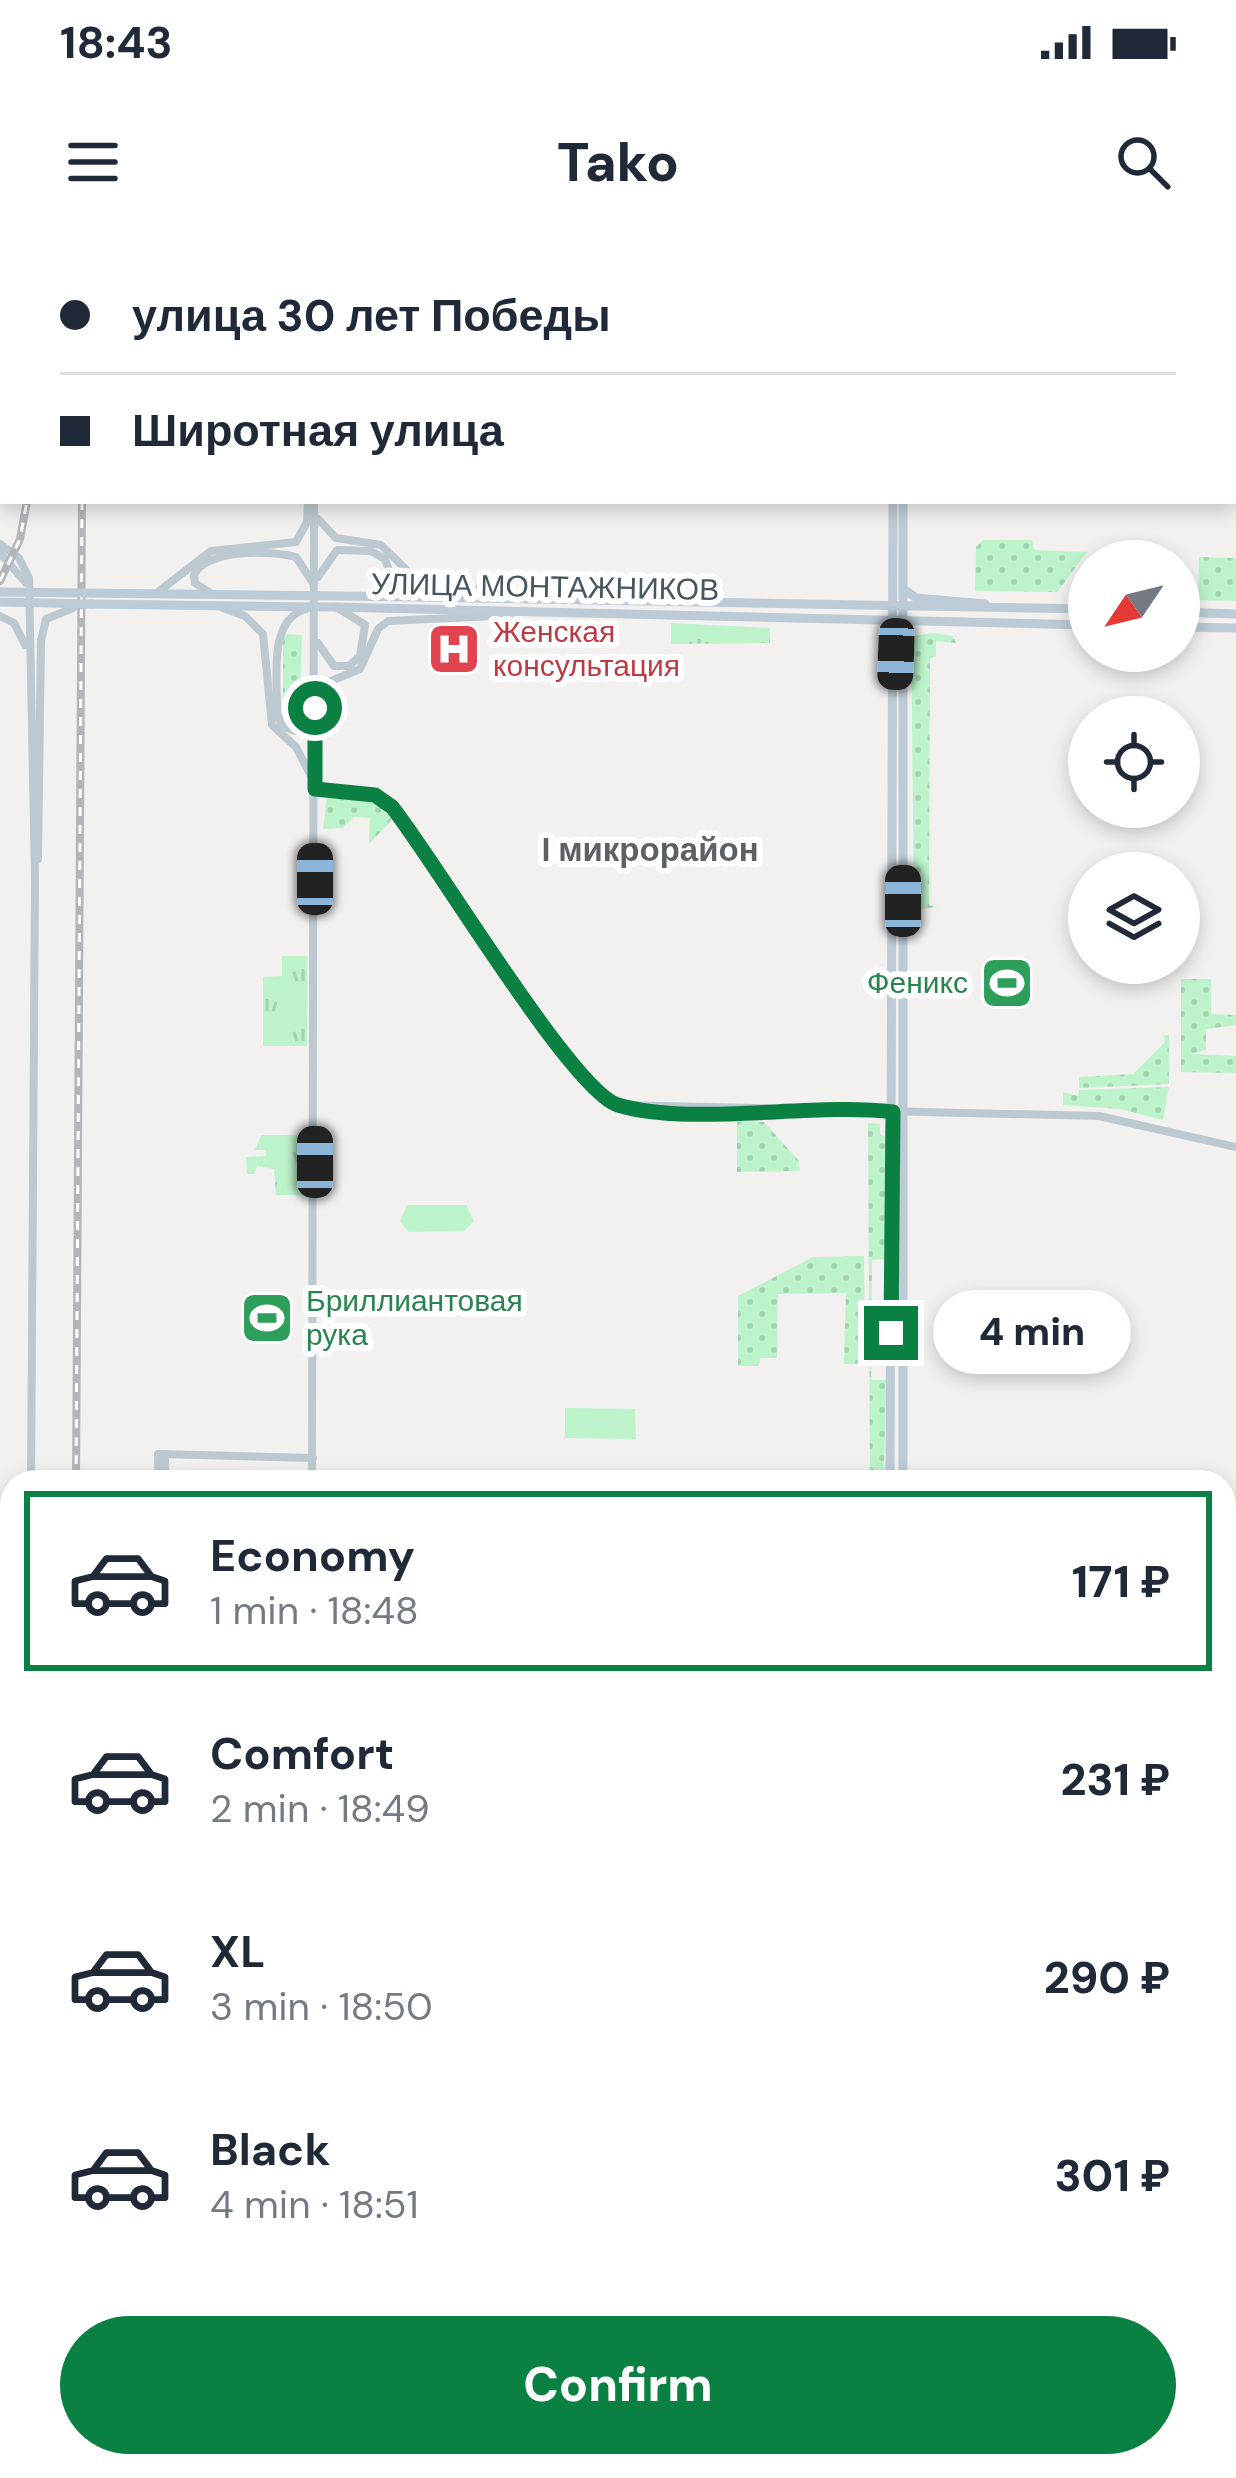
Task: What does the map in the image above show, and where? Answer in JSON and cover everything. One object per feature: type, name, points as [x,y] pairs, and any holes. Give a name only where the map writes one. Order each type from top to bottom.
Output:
[{"type":"main road","points":[[898,504],[900,613]]},
{"type":"main road","points":[[898,504],[903,1470]]},
{"type":"main road","points":[[903,588],[916,598],[970,599],[990,606]]},
{"type":"main road","name":"УЛИЦА МОНТАЖНИКОВ","points":[[0,592],[335,608],[547,599],[1068,624]]},
{"type":"main road","name":"УЛИЦА МОНТАЖНИКОВ","points":[[0,602],[365,597],[574,611],[900,613],[990,606],[1068,608]]},
{"type":"main road","points":[[1200,613],[1236,614]]},
{"type":"main road","points":[[1200,627],[1236,628]]},
{"type":"main road","points":[[890,1470],[898,1114]]},
{"type":"street","points":[[310,504],[304,533],[296,542],[278,550],[203,562],[195,583],[263,634],[273,711],[282,726],[295,731],[307,725],[325,688],[360,669],[378,629],[388,621],[574,611]]},
{"type":"street","points":[[312,504],[316,587],[313,1470]]},
{"type":"street","points":[[315,514],[336,538],[381,545],[420,583],[547,599]]},
{"type":"street","points":[[0,544],[24,564],[28,590],[35,878]]},
{"type":"street","points":[[145,596],[173,585],[189,564],[211,550],[278,550],[302,561],[316,587]]},
{"type":"street","points":[[316,587],[322,565],[337,550],[371,550],[385,559],[391,576],[365,597]]},
{"type":"street","points":[[0,554],[23,574],[28,590]]},
{"type":"street","points":[[31,1470],[40,641],[52,614],[91,604]]},
{"type":"street","points":[[312,607],[290,616],[281,631],[272,725],[304,759],[315,789]]},
{"type":"street","points":[[315,636],[334,666],[349,666],[363,651],[364,625],[335,608]]},
{"type":"street","points":[[0,616],[19,630],[28,663]]},
{"type":"street","points":[[315,789],[375,795],[392,807],[555,1040],[602,1098],[650,1110],[1099,1116],[1236,1147]]},
{"type":"street","points":[[161,1470],[162,1454],[313,1458]]},
{"type":"green space","points":[[983,540],[1032,540],[1034,550],[1068,551],[1068,577],[1057,592],[975,591],[976,547]]},
{"type":"green space","points":[[1200,557],[1236,558],[1236,601],[1200,600]]},
{"type":"green space","points":[[671,623],[770,628],[770,643],[671,644]]},
{"type":"green space","points":[[283,634],[302,635],[300,697],[307,698],[305,721],[297,728],[283,719]]},
{"type":"green space","points":[[911,636],[953,636],[956,643],[936,641],[936,656],[930,659],[929,905],[938,907],[919,909],[914,904]]},
{"type":"green space","points":[[327,796],[373,799],[392,820],[369,844],[370,818],[354,817],[343,828],[323,829]]},
{"type":"green space","points":[[282,956],[307,956],[307,1046],[263,1046],[263,977],[282,976]]},
{"type":"green space","points":[[1211,979],[1211,1014],[1236,1015],[1236,1025],[1206,1029],[1206,1050],[1190,1054],[1236,1056],[1236,1073],[1181,1072],[1181,984]]},
{"type":"green space","points":[[1164,1035],[1169,1035],[1169,1084],[1079,1088],[1079,1077],[1133,1074],[1165,1042]]},
{"type":"green space","points":[[1169,1087],[1163,1120],[1120,1109],[1063,1105],[1063,1092],[1078,1096],[1079,1090]]},
{"type":"green space","points":[[737,1122],[764,1122],[799,1161],[799,1171],[737,1172]]},
{"type":"green space","points":[[868,1123],[880,1124],[880,1134],[887,1137],[887,1259],[872,1260],[871,1380],[886,1380],[884,1470],[870,1470]]},
{"type":"green space","points":[[261,1135],[305,1135],[305,1195],[276,1195],[274,1169],[257,1166],[255,1174],[247,1174],[246,1157],[266,1156],[266,1150],[255,1150]]},
{"type":"green space","points":[[407,1205],[466,1205],[474,1221],[464,1231],[409,1232],[400,1221]]},
{"type":"green space","points":[[864,1256],[865,1364],[844,1364],[846,1293],[778,1294],[777,1358],[760,1358],[759,1366],[738,1366],[738,1296],[813,1257]]},
{"type":"green space","points":[[565,1408],[635,1409],[636,1439],[565,1438]]},
{"type":"railway","points":[[0,581],[20,539],[26,504]]},
{"type":"railway","points":[[76,1470],[82,504]]},
{"type":"place","name":"Женская консультация","points":[[454,649]]},
{"type":"place","name":"Феникс","points":[[1007,983]]},
{"type":"place","name":"Бриллиантовая рука","points":[[267,1318]]},
{"type":"district","name":"I микрорайон","points":[[650,849]]},
{"type":"route","points":[[315,708],[315,789],[375,795],[392,807],[555,1040],[602,1098],[650,1110],[893,1112],[891,1333]]}]
